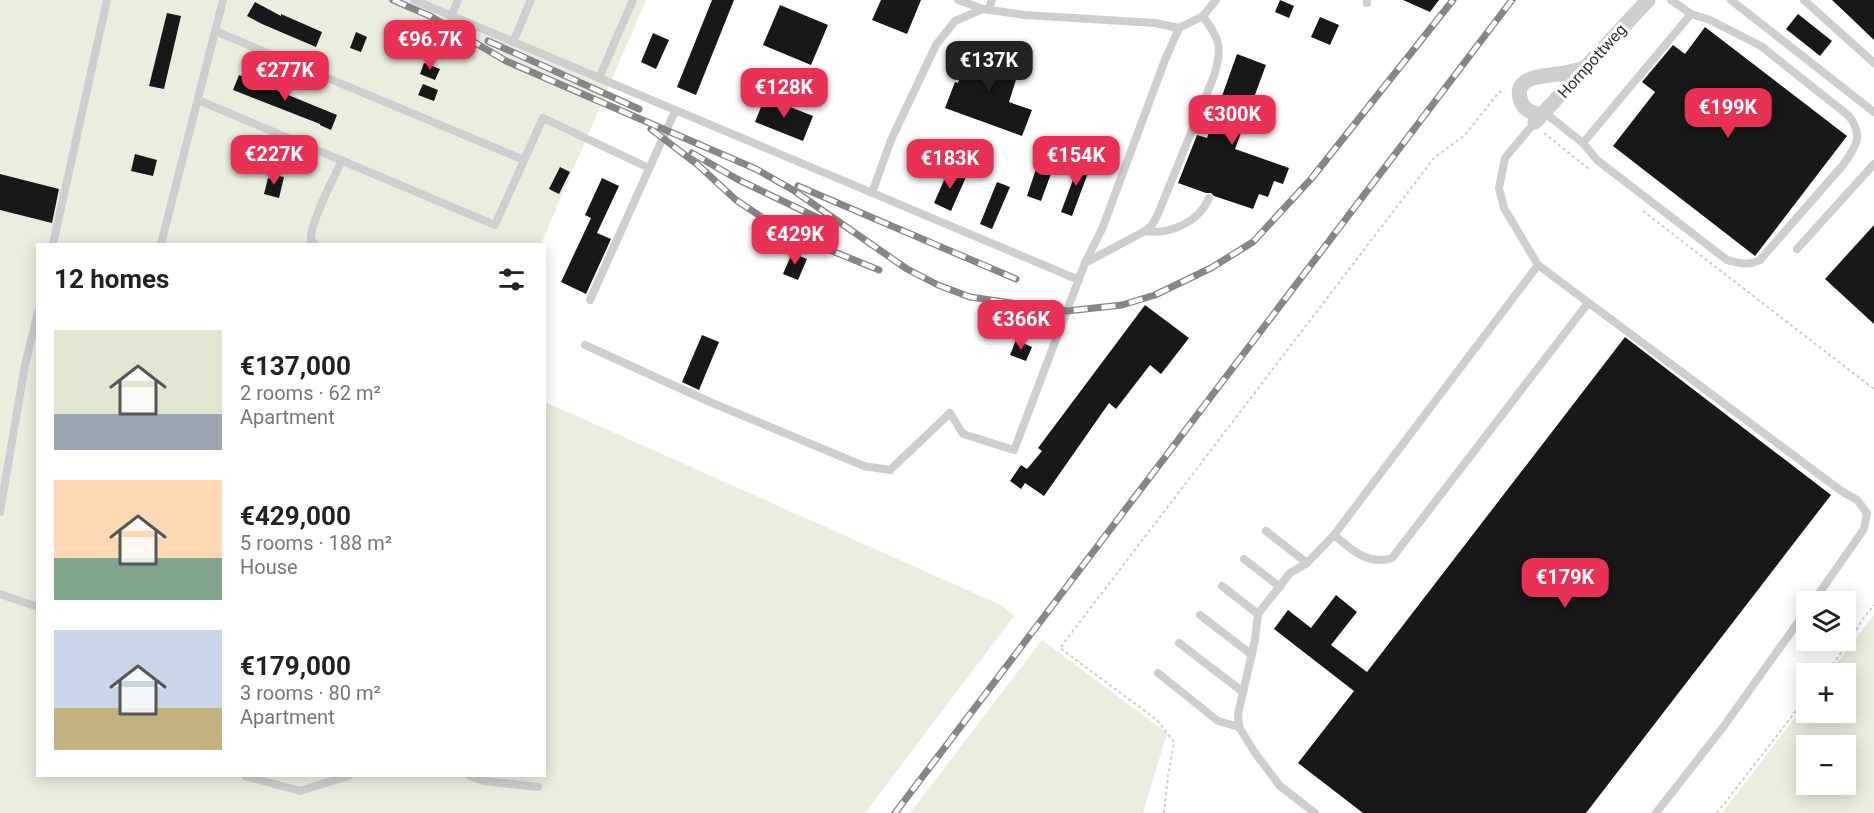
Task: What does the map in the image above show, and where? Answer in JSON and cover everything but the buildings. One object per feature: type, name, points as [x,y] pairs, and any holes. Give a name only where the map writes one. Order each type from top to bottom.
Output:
[{"type":"street","name":"Hornpottweg","points":[[1540,116],[1648,0]]},
{"type":"street","points":[[1540,116],[1531,113],[1523,106],[1519,95],[1521,87],[1527,80],[1586,68]]},
{"type":"lane","points":[[53,243],[108,0]]},
{"type":"lane","points":[[161,243],[222,0]]},
{"type":"lane","points":[[414,0],[1079,280]]},
{"type":"lane","points":[[451,16],[458,0]]},
{"type":"lane","points":[[513,42],[531,0]]},
{"type":"lane","points":[[599,78],[633,0]]},
{"type":"lane","points":[[958,0],[986,10],[1025,15],[1155,23],[1179,28],[1203,16],[1216,0]]},
{"type":"lane","points":[[872,193],[891,140],[936,45],[955,21],[986,10],[992,0]]},
{"type":"lane","points":[[1671,0],[1691,14],[1710,20],[1761,46],[1850,116],[1858,134],[1856,145],[1843,165],[1760,260],[1742,264],[1727,260],[1717,253],[1597,160],[1583,143],[1540,116],[1505,158],[1499,188],[1504,208],[1538,265],[1840,490],[1857,500],[1867,513],[1864,529],[1821,591]]},
{"type":"lane","points":[[1731,0],[1742,3],[1874,112]]},
{"type":"lane","points":[[1804,0],[1874,63]]},
{"type":"lane","points":[[1583,143],[1691,14]]},
{"type":"lane","points":[[1086,262],[1145,231],[1152,225],[1158,214],[1220,57],[1220,46],[1215,33],[1203,16]]},
{"type":"lane","points":[[585,345],[710,402],[864,466],[890,470],[950,413],[963,434],[1014,450],[1179,28]]},
{"type":"lane","points":[[215,32],[524,160]]},
{"type":"lane","points":[[198,100],[495,225],[543,118],[649,168]]},
{"type":"lane","points":[[590,300],[675,111]]},
{"type":"lane","points":[[314,243],[310,235],[342,160]]},
{"type":"lane","points":[[1797,249],[1874,164]]},
{"type":"lane","points":[[1145,231],[1154,233],[1186,224],[1197,218],[1209,198]]},
{"type":"lane","points":[[1316,813],[1280,786],[1239,727],[1238,714],[1252,655],[1258,614],[1290,573],[1307,563],[1334,535],[1538,265]]},
{"type":"lane","points":[[1334,535],[1352,551],[1365,557],[1380,562],[1392,558],[1588,303]]},
{"type":"lane","points":[[0,512],[36,321]]},
{"type":"lane","points":[[1266,531],[1307,563]]},
{"type":"lane","points":[[1244,559],[1280,587]]},
{"type":"lane","points":[[1222,586],[1258,614]]},
{"type":"lane","points":[[0,594],[36,606]]},
{"type":"lane","points":[[1200,615],[1252,655]]},
{"type":"lane","points":[[1656,813],[1724,726],[1796,625]]},
{"type":"lane","points":[[1179,643],[1243,692]]},
{"type":"lane","points":[[1158,674],[1218,721],[1239,727]]},
{"type":"lane","points":[[249,777],[300,791],[345,777]]},
{"type":"lane","points":[[473,777],[484,781],[538,787]]},
{"type":"path","points":[[1164,813],[1174,742],[1157,720],[1060,648],[1434,158],[1465,135],[1499,92],[1521,87]]},
{"type":"path","points":[[1540,116],[1547,136],[1594,172]]},
{"type":"path","points":[[1640,208],[1874,389]]},
{"type":"path","points":[[1833,663],[1874,605]]},
{"type":"path","points":[[1717,813],[1796,711]]},
{"type":"shaded area","points":[[0,0],[646,0],[541,243],[36,243],[36,777],[546,777],[546,402],[1001,605],[1014,616],[865,813],[0,813]]},
{"type":"shaded area","points":[[1874,615],[1874,813],[1722,813],[1796,716],[1796,723],[1856,723],[1856,663],[1837,663],[1846,651],[1856,651],[1856,638]]},
{"type":"shaded area","points":[[1042,640],[1167,733],[1143,813],[910,813]]},
{"type":"railway","points":[[393,0],[430,16],[506,61],[756,169],[793,190],[907,269],[938,285],[970,297],[1067,311],[1122,305],[1155,295],[1211,268],[1253,242],[1311,179],[1453,0]]},
{"type":"railway","points":[[895,813],[1512,0]]},
{"type":"railway","points":[[488,41],[639,109]]},
{"type":"railway","points":[[651,129],[698,165],[736,200],[766,220],[800,238],[879,270]]},
{"type":"railway","points":[[692,153],[737,179],[820,219]]},
{"type":"railway","points":[[798,186],[1016,279]]}]
